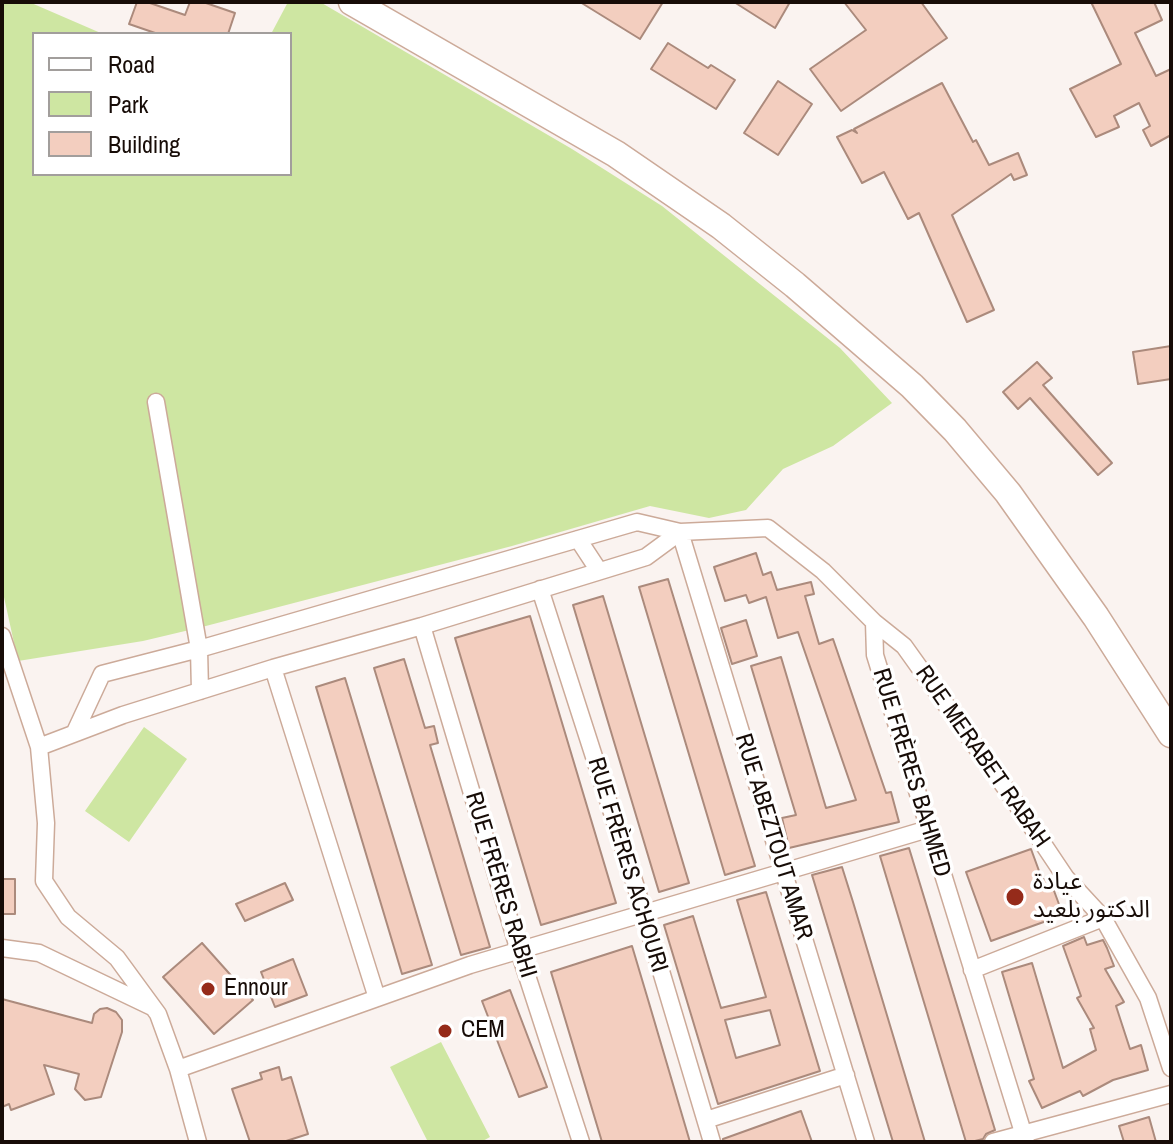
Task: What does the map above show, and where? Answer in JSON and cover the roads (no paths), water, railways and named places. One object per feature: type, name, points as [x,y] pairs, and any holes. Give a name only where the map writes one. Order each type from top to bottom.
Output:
[{"type":"main road","points":[[352,2],[616,154],[708,217],[795,285],[912,386],[955,430],[1008,493],[1096,617],[1171,734]]},
{"type":"street","points":[[156,402],[199,649],[200,691]]},
{"type":"street","points":[[75,732],[102,674],[199,649],[637,522],[680,532],[768,528],[823,571],[874,622]]},
{"type":"street","points":[[39,747],[75,732],[273,668],[646,557],[680,532]]},
{"type":"street","name":"RUE ABEZTOUT AMAR","points":[[680,532],[866,1142]]},
{"type":"street","points":[[578,539],[599,571]]},
{"type":"street","name":"RUE FRÈRES ACHOURI","points":[[540,589],[712,1142]]},
{"type":"street","name":"RUE FRÈRES BAHMED","points":[[874,622],[875,655],[1024,1137]]},
{"type":"street","name":"RUE MERABET RABAH","points":[[874,622],[904,646],[1066,878],[1103,918],[1148,998],[1171,1068]]},
{"type":"street","name":"RUE FRÈRES RABHI","points":[[422,626],[519,951],[581,1142]]},
{"type":"street","points":[[2,636],[39,747],[46,823],[44,881],[68,917],[117,958],[154,1008],[178,1069],[198,1142]]},
{"type":"street","points":[[273,668],[377,998]]},
{"type":"street","points":[[178,1069],[519,951],[928,829]]},
{"type":"street","points":[[972,970],[1103,918]]},
{"type":"street","points":[[2,948],[39,953],[154,1008]]},
{"type":"street","points":[[706,1120],[846,1075]]},
{"type":"street","points":[[993,1142],[1024,1137],[1171,1094]]},
{"type":"place","name":"عيادة الدكتور بلعيد","points":[[1015,897]]},
{"type":"place","name":"Ennour","points":[[208,989]]},
{"type":"place","name":"CEM","points":[[445,1031]]}]
